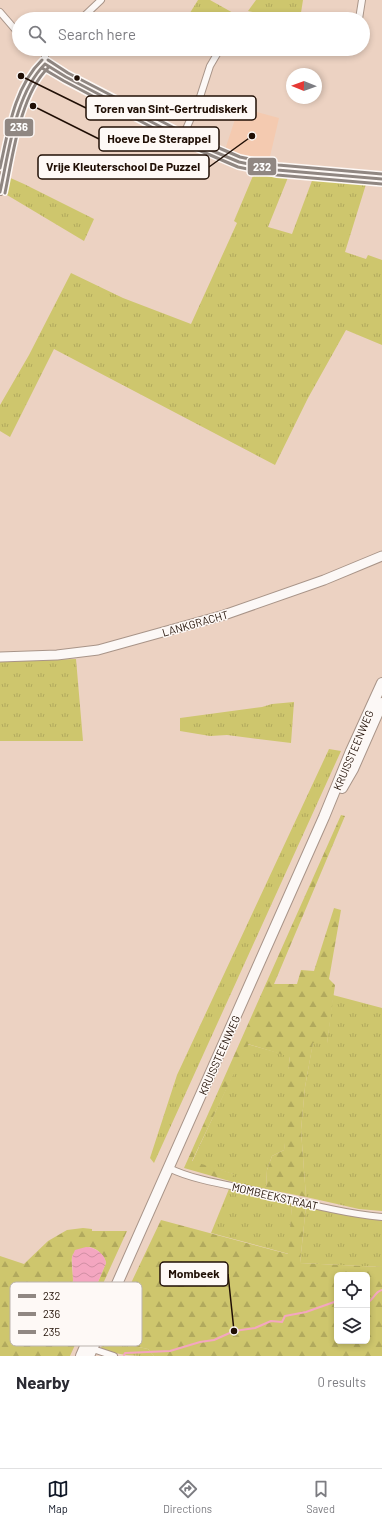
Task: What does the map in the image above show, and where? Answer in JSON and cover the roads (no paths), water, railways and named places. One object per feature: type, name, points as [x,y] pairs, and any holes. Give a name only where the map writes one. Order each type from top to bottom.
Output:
[{"type":"main road","name":"KRUISSTEENWEG","points":[[118,1282],[324,817],[351,751],[382,684]]},
{"type":"main road","name":"KRUISSTEENWEG","points":[[324,817],[353,769],[382,702]]},
{"type":"street","points":[[88,12],[101,0]]},
{"type":"street","points":[[359,12],[362,0]]},
{"type":"street","points":[[0,12],[12,26]]},
{"type":"street","points":[[45,64],[47,56]]},
{"type":"street","points":[[182,138],[210,66],[216,56]]},
{"type":"street","points":[[45,64],[66,77],[182,138],[239,162],[277,170],[382,178]]},
{"type":"street","points":[[0,192],[22,100],[39,67],[45,64]]},
{"type":"street","name":"LANKGRACHT","points":[[0,657],[57,655],[98,650],[224,615],[324,580],[382,556]]},
{"type":"street","name":"MOMBEEKSTRAAT","points":[[169,1168],[180,1173],[234,1187],[360,1215],[382,1217]]},
{"type":"street","points":[[87,1352],[114,1356]]},
{"type":"water","points":[[86,1247],[93,1248],[102,1254],[106,1263],[98,1282],[73,1282],[72,1257],[75,1250]]},
{"type":"waterway","points":[[370,1301],[377,1292],[382,1290]]},
{"type":"waterway","points":[[124,1355],[125,1353],[170,1351],[200,1342],[214,1340],[234,1331],[255,1328],[271,1321],[282,1322],[285,1316],[306,1312],[334,1302]]},
{"type":"place","name":"Toren van Sint-Gertrudiskerk","points":[[21,76]]},
{"type":"place","name":"Hoeve De Sterappel","points":[[33,106]]},
{"type":"place","name":"Vrije Kleuterschool De Puzzel","points":[[252,136]]},
{"type":"place","name":"Mombeek","points":[[234,1331]]}]
